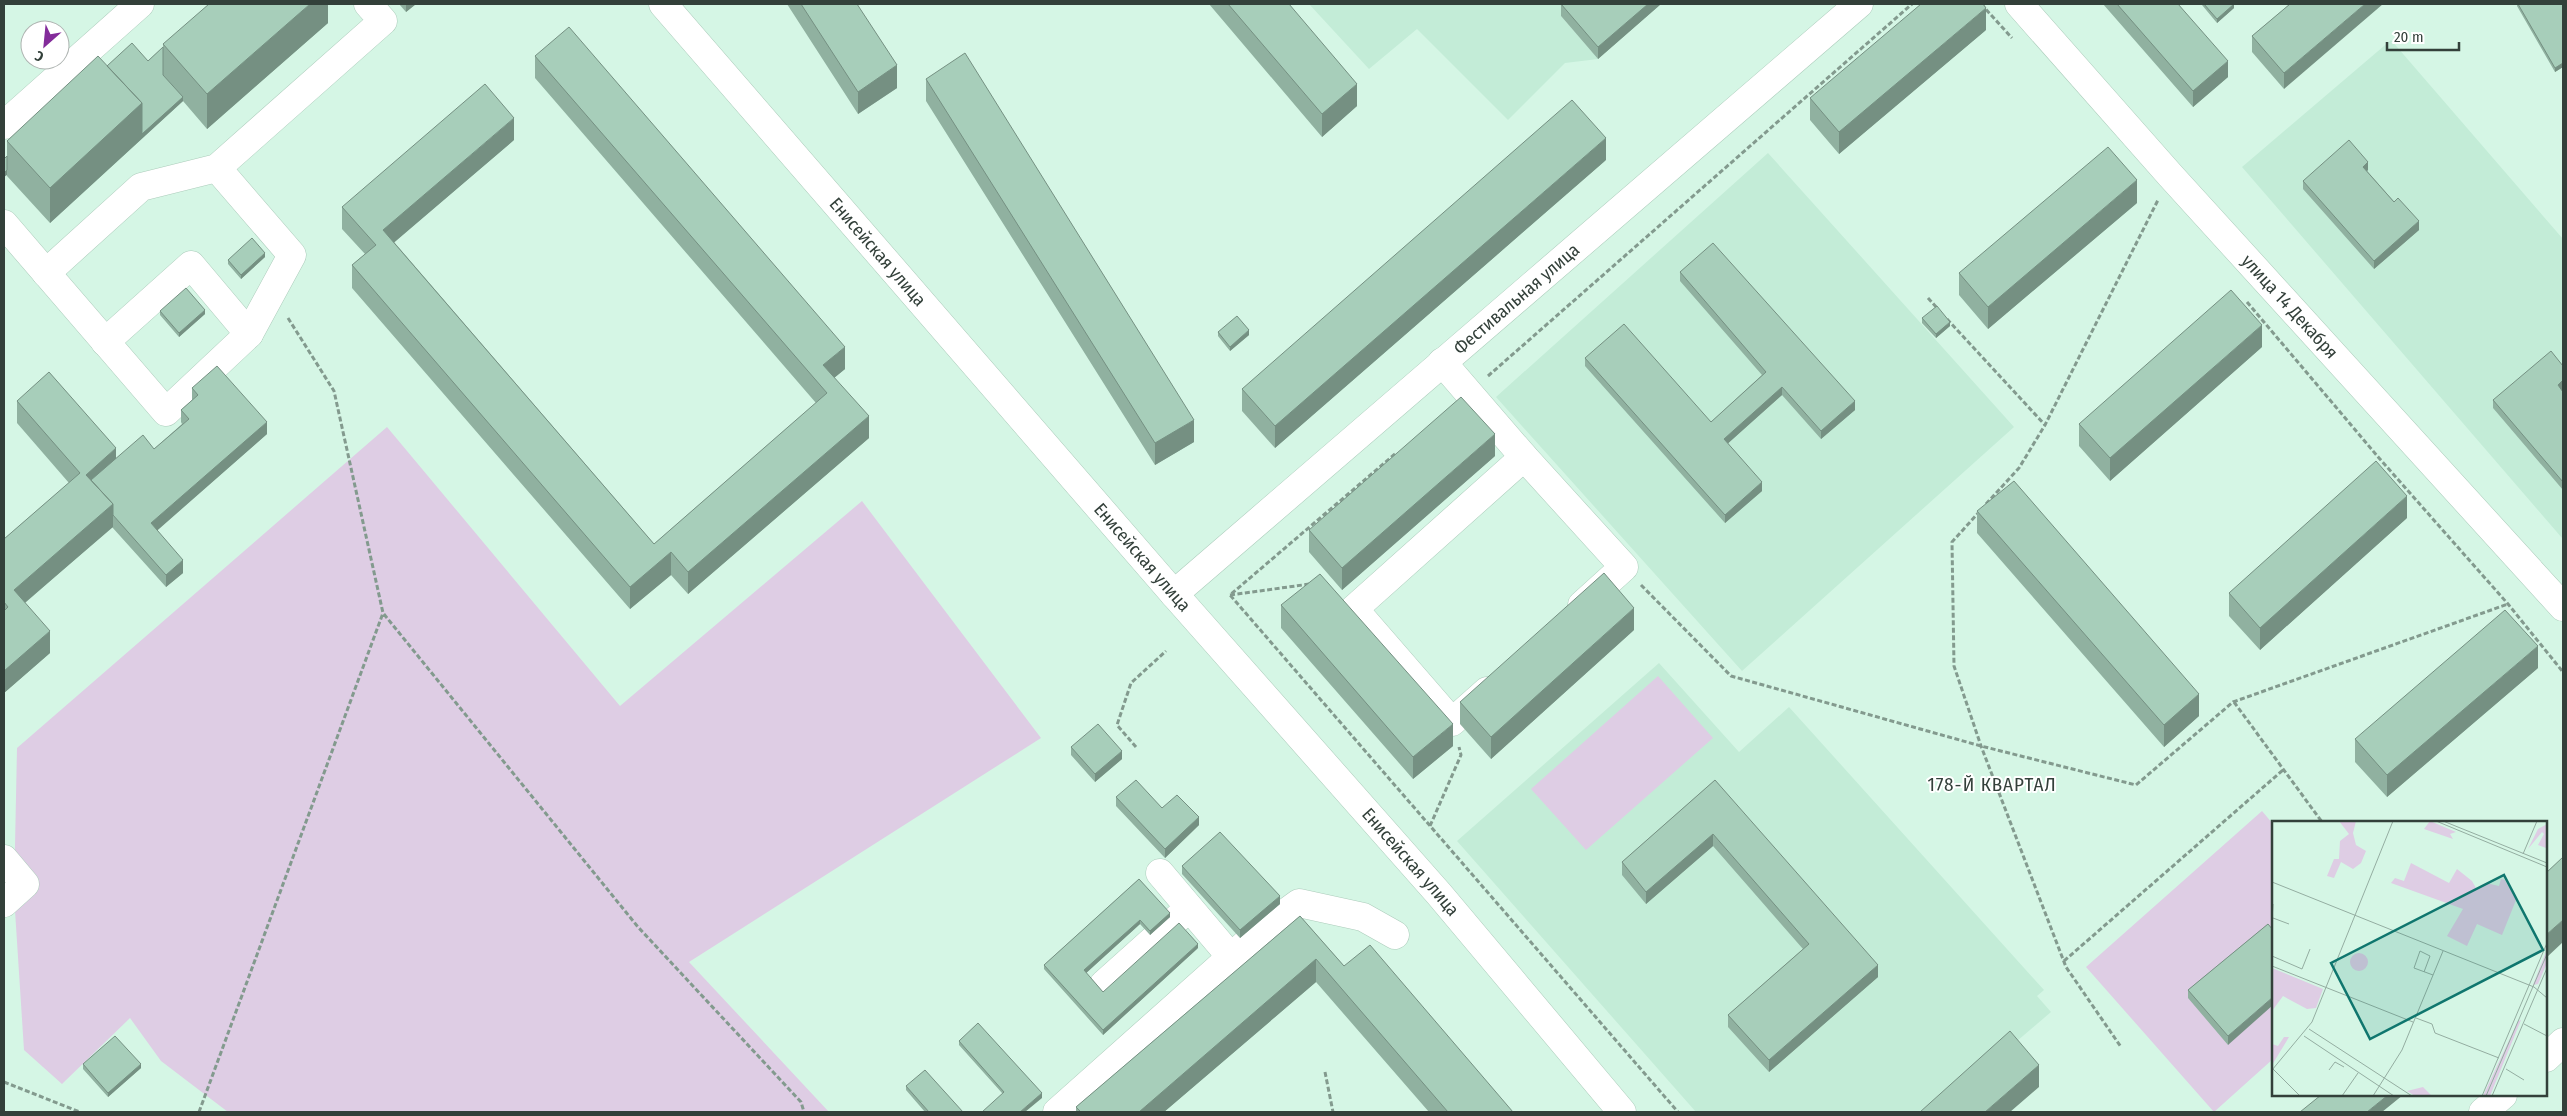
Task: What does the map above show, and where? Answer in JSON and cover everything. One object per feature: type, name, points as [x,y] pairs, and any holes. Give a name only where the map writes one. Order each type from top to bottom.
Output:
[{"type":"street","points":[[4,125],[140,4]]},
{"type":"street","points":[[46,273],[141,187],[217,168],[383,21],[368,4]]},
{"type":"street","name":"Енисейская улица","points":[[663,4],[1174,594],[1439,894],[1622,1112]]},
{"type":"street","name":"Фестивальная улица","points":[[1174,594],[1860,4]]},
{"type":"street","name":"улица 14 Декабря","points":[[2019,4],[2177,182],[2558,591]]},
{"type":"street","points":[[4,224],[166,412],[249,334],[292,255],[217,168]]},
{"type":"street","points":[[105,342],[191,265],[249,334]]},
{"type":"street","points":[[1442,362],[1524,458],[1624,568],[1567,619]]},
{"type":"street","points":[[1502,677],[1452,722],[1354,609],[1524,458]]},
{"type":"street","points":[[4,859],[24,884],[4,903]]},
{"type":"street","points":[[1160,873],[1231,957]]},
{"type":"street","points":[[1057,1112],[1258,933],[1299,903],[1364,917],[1395,935]]},
{"type":"street","points":[[1104,984],[1189,908]]},
{"type":"street","points":[[2547,1057],[2563,1042]]},
{"type":"street","points":[[2483,1112],[2502,1096]]},
{"type":"path","points":[[1468,393],[1912,4]]},
{"type":"path","points":[[1981,4],[2014,41]]},
{"type":"path","points":[[2152,193],[2164,207]]},
{"type":"path","points":[[2121,1047],[2064,961],[1981,746],[1954,666],[1952,542],[2019,468],[2045,425],[2158,200]]},
{"type":"path","points":[[2242,296],[2379,458],[2508,604],[2563,672]]},
{"type":"path","points":[[1928,298],[2045,425]]},
{"type":"path","points":[[288,318],[334,391],[383,613],[638,927],[801,1102],[804,1112]]},
{"type":"path","points":[[1230,595],[1401,450]]},
{"type":"path","points":[[1624,568],[1732,676],[1981,746],[2136,785],[2234,702],[2508,604]]},
{"type":"path","points":[[1230,595],[1312,584]]},
{"type":"path","points":[[1230,595],[1678,1112]]},
{"type":"path","points":[[199,1112],[383,613]]},
{"type":"path","points":[[1136,747],[1117,725],[1131,683],[1166,651]]},
{"type":"path","points":[[2234,702],[2321,821]]},
{"type":"path","points":[[1430,826],[1461,755],[1452,722]]},
{"type":"path","points":[[2064,961],[2283,770]]},
{"type":"path","points":[[1325,1072],[1333,1112]]},
{"type":"path","points":[[4,1082],[80,1112]]},
{"type":"shaded area","points":[[1309,4],[1575,4],[1561,16],[1598,59],[1565,63],[1508,120],[1417,29],[1369,69]]},
{"type":"shaded area","points":[[2391,40],[2563,239],[2562,538],[2242,167]]},
{"type":"shaded area","points":[[1768,153],[2014,427],[1742,671],[1496,397]]},
{"type":"shaded area","points":[[387,427],[620,706],[862,501],[1041,738],[689,962],[829,1112],[228,1112],[161,1061],[130,1018],[62,1084],[24,1050],[14,895],[17,748]]},
{"type":"shaded area","points":[[1659,663],[1739,752],[1789,707],[2044,990],[2037,996],[2051,1012],[1934,1112],[1696,1112],[1457,841]]},
{"type":"shaded area","points":[[1658,676],[1713,738],[1586,850],[1531,789]]},
{"type":"shaded area","points":[[2262,811],[2272,823],[2272,1060],[2214,1112],[2086,967]]},
{"type":"building","points":[[209,4],[310,4],[207,94],[163,44]]},
{"type":"building","points":[[801,4],[857,4],[897,65],[858,92]]},
{"type":"building","points":[[1228,4],[1289,4],[1357,84],[1322,114]]},
{"type":"building","points":[[1561,4],[1648,4],[1598,47]]},
{"type":"building","points":[[1921,4],[1983,4],[1986,8],[1839,132],[1810,98]]},
{"type":"building","points":[[2117,4],[2178,4],[2228,61],[2193,91]]},
{"type":"building","points":[[2204,4],[2234,4],[2217,19]]},
{"type":"building","points":[[2290,4],[2365,4],[2284,73],[2252,36]]},
{"type":"building","points":[[2518,4],[2563,4],[2563,63],[2555,68]]},
{"type":"building","points":[[569,27],[845,347],[823,365],[869,416],[688,572],[671,552],[630,587],[352,265],[376,245],[342,207],[485,84],[514,118],[383,230],[654,544],[827,393],[535,56]]},
{"type":"building","points":[[132,43],[148,61],[163,47],[163,75],[183,97],[142,134],[142,103],[107,66]]},
{"type":"building","points":[[965,53],[1194,420],[1155,443],[926,79]]},
{"type":"building","points":[[98,56],[142,103],[50,188],[7,141]]},
{"type":"building","points":[[1572,100],[1606,138],[1275,426],[1242,389]]},
{"type":"building","points":[[2349,140],[2368,162],[2363,167],[2394,202],[2398,198],[2419,221],[2374,261],[2303,181]]},
{"type":"building","points":[[2108,147],[2137,180],[1988,307],[1959,273]]},
{"type":"building","points":[[7,156],[7,170],[4,173],[4,159]]},
{"type":"building","points":[[252,238],[265,253],[241,275],[228,260]]},
{"type":"building","points":[[1713,243],[1855,401],[1821,431],[1782,387],[1724,439],[1762,482],[1725,515],[1585,358],[1624,324],[1711,422],[1766,372],[1680,272]]},
{"type":"building","points":[[186,288],[205,310],[179,333],[160,311]]},
{"type":"building","points":[[2231,290],[2262,325],[2110,458],[2079,424]]},
{"type":"building","points":[[1937,306],[1950,322],[1936,334],[1922,318]]},
{"type":"building","points":[[1237,316],[1249,330],[1230,347],[1218,332]]},
{"type":"building","points":[[2551,351],[2563,366],[2563,380],[2558,385],[2563,392],[2563,482],[2493,400]]},
{"type":"building","points":[[217,366],[267,422],[151,523],[183,560],[166,575],[113,515],[113,504],[91,480],[143,435],[154,449],[189,419],[181,410],[198,395],[192,388]]},
{"type":"building","points":[[49,372],[116,448],[86,475],[113,504],[14,590],[50,631],[4,671],[4,611],[8,607],[4,602],[4,539],[80,473],[17,401]]},
{"type":"building","points":[[1461,397],[1495,434],[1342,568],[1309,530]]},
{"type":"building","points":[[2376,461],[2407,496],[2260,628],[2229,593]]},
{"type":"building","points":[[2014,481],[2199,694],[2164,725],[1977,511]]},
{"type":"building","points":[[1604,573],[1634,608],[1491,737],[1460,702]]},
{"type":"building","points":[[1320,574],[1453,724],[1413,757],[1281,605]]},
{"type":"building","points":[[2505,610],[2538,646],[2387,775],[2355,739]]},
{"type":"building","points":[[1098,724],[1122,751],[1095,774],[1071,747]]},
{"type":"building","points":[[1136,780],[1162,808],[1177,795],[1199,817],[1165,849],[1116,797]]},
{"type":"building","points":[[1715,780],[1878,965],[1769,1060],[1728,1015],[1809,944],[1713,834],[1646,892],[1622,862]]},
{"type":"building","points":[[1220,832],[1280,896],[1240,930],[1182,866]]},
{"type":"building","points":[[2563,857],[2563,920],[2547,934],[2547,872]]},
{"type":"building","points":[[1139,879],[1170,913],[1150,931],[1140,920],[1084,970],[1103,992],[1179,923],[1198,944],[1103,1030],[1044,965]]},
{"type":"building","points":[[1300,916],[1344,966],[1370,945],[1513,1112],[1448,1112],[1316,959],[1139,1112],[1081,1112],[1076,1107]]},
{"type":"building","points":[[2268,924],[2272,929],[2272,998],[2228,1036],[2188,990]]},
{"type":"building","points":[[978,1023],[1042,1093],[1020,1112],[982,1112],[1004,1092],[959,1041]]},
{"type":"building","points":[[2010,1031],[2039,1065],[1985,1112],[1920,1112]]},
{"type":"building","points":[[115,1036],[141,1064],[108,1093],[83,1064]]},
{"type":"building","points":[[925,1070],[963,1112],[929,1112],[906,1086]]},
{"type":"building","points":[[2320,1096],[2387,1096],[2367,1112],[2300,1112]]},
{"type":"district","name":"178-Й КВАРТАЛ","points":[[1992,784]]}]
